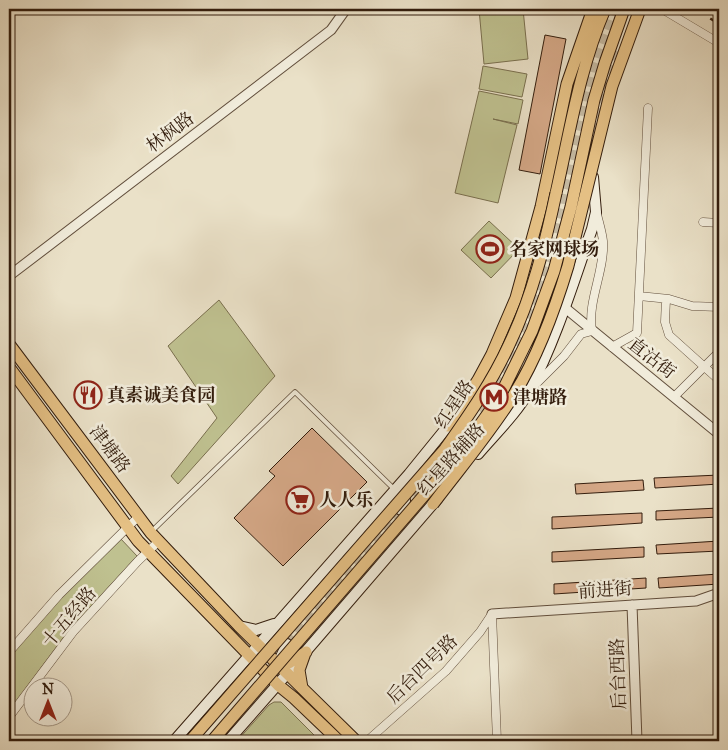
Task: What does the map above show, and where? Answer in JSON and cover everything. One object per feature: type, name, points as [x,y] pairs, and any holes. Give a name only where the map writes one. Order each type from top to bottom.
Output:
[{"type":"main road","points":[[448,426],[478,380],[492,354],[516,298],[541,207],[563,98],[573,63],[593,9]]},
{"type":"main road","name":"红星路","points":[[190,741],[446,449],[474,409],[492,378],[510,344],[530,294],[540,261],[577,96],[589,52],[605,9]]},
{"type":"main road","name":"红星路","points":[[212,741],[458,456],[499,398],[532,331],[554,271],[571,207],[594,100],[624,9]]},
{"type":"main road","points":[[605,63],[634,9]]},
{"type":"main road","points":[[433,504],[499,418],[516,391],[534,357],[560,295],[612,86],[640,9]]},
{"type":"main road","name":"红星路辅路","points":[[228,741],[512,414],[528,392],[554,337],[592,229],[596,212],[593,176]]},
{"type":"main road","name":"津塘路","points":[[9,344],[138,517],[239,626],[253,651],[282,680],[294,698],[338,741]]},
{"type":"main road","name":"津塘路","points":[[9,367],[127,527],[149,552],[236,640],[278,664],[282,680]]},
{"type":"main road","name":"红星路辅路","points":[[174,741],[409,474],[448,426]]},
{"type":"main road","points":[[401,510],[405,499],[404,486],[409,474]]},
{"type":"main road","points":[[239,626],[247,629],[260,629],[272,626],[279,621]]},
{"type":"main road","points":[[278,664],[287,644]]},
{"type":"main road","points":[[278,664],[292,662],[306,652]]},
{"type":"main road","points":[[302,688],[299,670],[306,652]]},
{"type":"main road","name":"津塘路","points":[[282,680],[302,688],[356,741]]},
{"type":"main road","points":[[264,700],[278,694],[294,698]]},
{"type":"street","name":"林枫路","points":[[9,276],[331,30],[346,9]]},
{"type":"street","points":[[662,9],[719,43]]},
{"type":"street","points":[[612,347],[637,333],[648,108]]},
{"type":"street","points":[[528,392],[564,356],[581,334],[592,331],[590,319],[601,264],[603,242],[596,212]]},
{"type":"street","points":[[703,222],[719,223]]},
{"type":"street","points":[[639,296],[666,299],[692,306],[719,307]]},
{"type":"street","points":[[666,299],[665,322],[669,335],[719,380]]},
{"type":"street","name":"直沽街","points":[[564,307],[675,396],[719,434]]},
{"type":"street","points":[[675,396],[719,352]]},
{"type":"street","name":"十五经路","points":[[9,652],[58,595],[138,517]]},
{"type":"street","name":"十五经路","points":[[9,717],[73,632],[138,561],[149,552],[155,537]]},
{"type":"street","name":"前进街","points":[[492,614],[696,600],[719,594]]},
{"type":"street","name":"后台西路","points":[[632,605],[637,741]]},
{"type":"street","points":[[492,614],[497,741]]},
{"type":"street","name":"后台四号路","points":[[368,741],[446,670],[480,632],[492,614]]},
{"type":"lane","points":[[155,537],[294,392],[395,490],[424,514]]},
{"type":"green space","points":[[479,9],[523,9],[528,59],[484,64]]},
{"type":"green space","points":[[483,66],[527,74],[522,97],[479,89]]},
{"type":"green space","points":[[479,91],[523,100],[518,124],[493,119],[517,125],[498,203],[455,193]]},
{"type":"green space","name":"名家网球场","points":[[489,221],[519,249],[491,278],[461,250]]},
{"type":"green space","points":[[219,300],[275,376],[178,484],[171,476],[217,418],[168,346]]},
{"type":"green space","points":[[120,538],[137,556],[69,630],[33,678],[22,678],[22,693],[9,711],[9,653],[65,591]]},
{"type":"green space","points":[[274,702],[281,702],[320,741],[237,741],[269,705]]},
{"type":"building","points":[[545,35],[566,39],[540,174],[519,170]]},
{"type":"building","name":"人人乐","points":[[312,428],[367,482],[283,566],[234,518],[275,476],[269,471]]},
{"type":"building","points":[[719,475],[719,484],[655,488],[654,478]]},
{"type":"building","points":[[643,480],[644,490],[576,494],[575,484]]},
{"type":"building","points":[[719,508],[719,517],[656,520],[656,511]]},
{"type":"building","points":[[642,513],[642,523],[552,529],[552,517]]},
{"type":"building","points":[[719,541],[719,551],[657,554],[656,545]]},
{"type":"building","points":[[644,547],[644,557],[552,562],[552,552]]},
{"type":"building","points":[[719,574],[719,584],[659,588],[658,578]]},
{"type":"building","points":[[646,578],[646,588],[554,594],[554,584]]},
{"type":"building","points":[[257,736],[272,737],[271,741],[244,741],[244,739]]},
{"type":"tunnel","points":[[478,410],[509,364],[537,300],[553,251],[595,63],[612,9]]},
{"type":"tunnel","points":[[595,133],[605,85],[616,48]]},
{"type":"tunnel","points":[[287,644],[438,464]]},
{"type":"railway","points":[[695,9],[719,24]]},
{"type":"place","name":"名家网球场","points":[[490,249]]},
{"type":"place","name":"真素诚美食园","points":[[88,395]]},
{"type":"place","name":"津塘路","points":[[494,397]]},
{"type":"place","name":"人人乐","points":[[300,500]]}]
